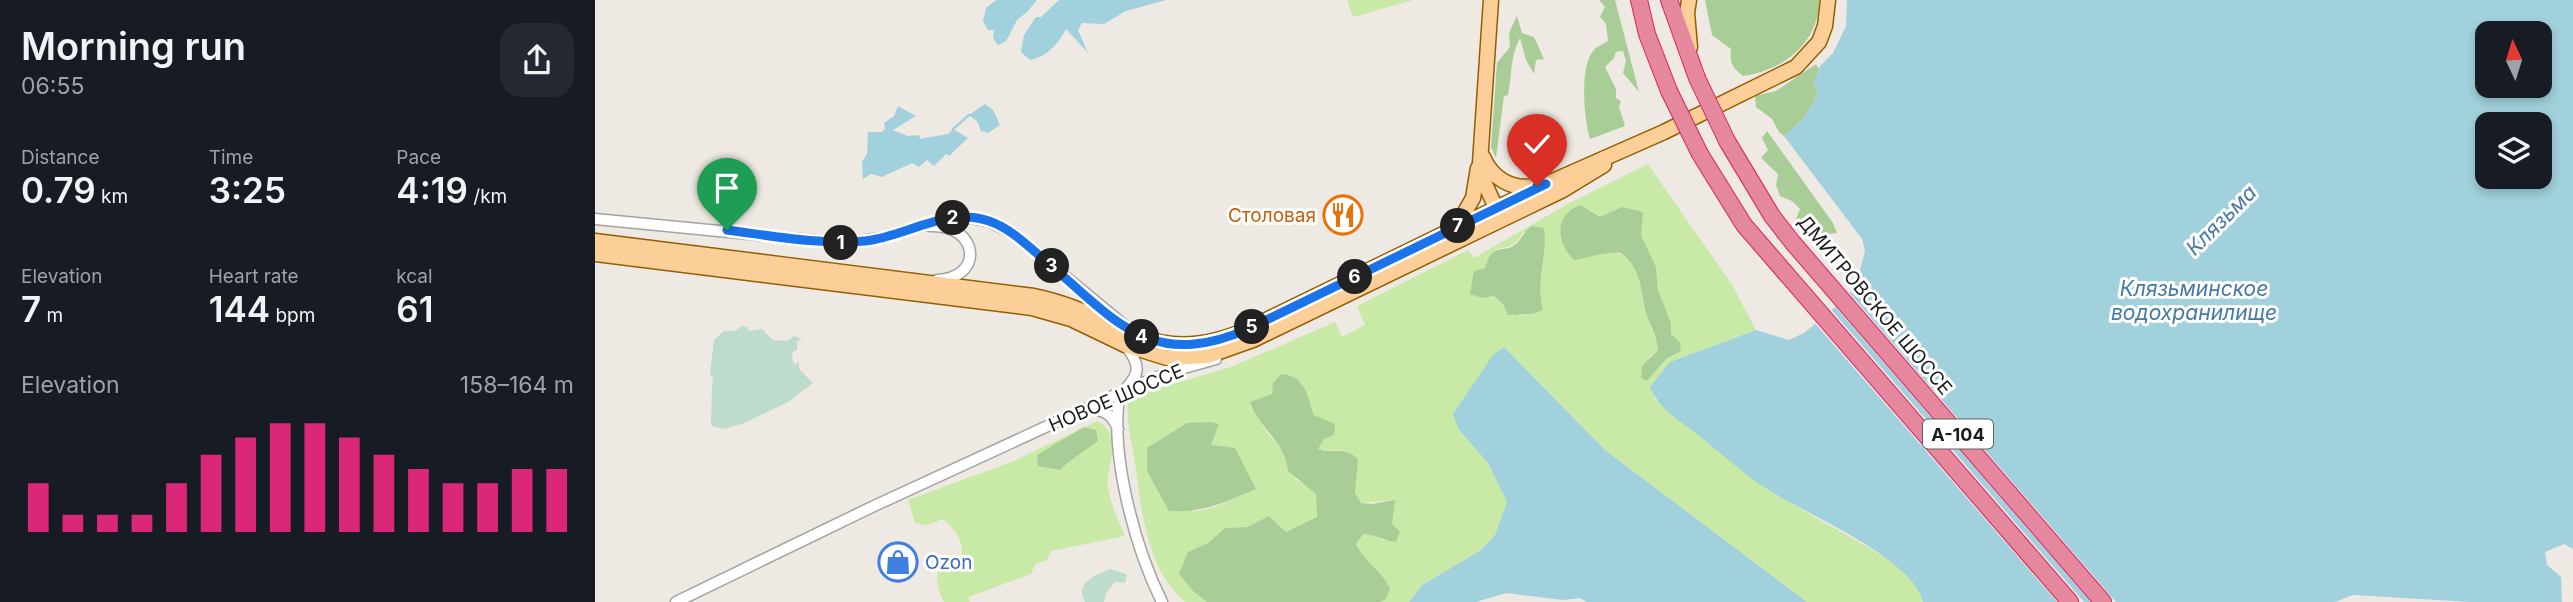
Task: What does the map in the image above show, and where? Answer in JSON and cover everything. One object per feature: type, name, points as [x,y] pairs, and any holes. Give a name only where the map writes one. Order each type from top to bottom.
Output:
[{"type":"highway","name":"А-104","points":[[1639,0],[1647,34],[1669,91],[1700,154],[1744,225],[2070,602]]},
{"type":"highway","name":"ДМИТРОВСКОЕ ШОССЕ","points":[[1669,0],[1696,75],[1727,141],[1772,216],[1812,266],[2103,602]]},
{"type":"main road","points":[[1457,234],[1473,198],[1480,149],[1491,0]]},
{"type":"main road","points":[[1689,0],[1688,33],[1696,75]]},
{"type":"main road","points":[[1650,138],[1796,67],[1819,42],[1825,26],[1828,0]]},
{"type":"main road","name":"НОВОЕ ШОССЕ","points":[[1499,214],[1546,184],[1650,138]]},
{"type":"main road","name":"НОВОЕ ШОССЕ","points":[[599,248],[899,279],[1052,300],[1075,307],[1137,335],[1176,346],[1198,345],[1222,340],[1499,214],[1563,190],[1650,138]]},
{"type":"main road","points":[[1480,149],[1490,171],[1508,183],[1521,187],[1546,184]]},
{"type":"main road","points":[[1480,149],[1482,177],[1499,214]]},
{"type":"main road","name":"НОВОЕ ШОССЕ","points":[[1253,340],[1457,234]]},
{"type":"main road","points":[[599,248],[1032,308],[1071,318],[1125,345],[1155,355],[1184,359],[1208,356],[1253,340]]},
{"type":"street","points":[[595,219],[831,242],[866,241],[947,218],[988,221],[1007,229],[1137,335]]},
{"type":"street","points":[[899,279],[951,278],[963,271],[969,260],[969,243],[962,234],[948,227],[920,227]]},
{"type":"street","name":"НОВОЕ ШОССЕ","points":[[676,602],[874,506],[1085,410],[1115,400],[1128,389],[1170,372],[1223,357],[1253,340]]},
{"type":"street","points":[[1125,345],[1132,354],[1136,370],[1128,389]]},
{"type":"street","points":[[1115,400],[1128,507],[1162,602]]},
{"type":"street","points":[[1085,410],[1096,409],[1109,415],[1119,430]]},
{"type":"green space","points":[[1347,0],[1413,0],[1353,17]]},
{"type":"green space","points":[[1599,0],[1615,0],[1639,92],[1623,73],[1626,61],[1623,51],[1616,52],[1605,67],[1616,89],[1616,98],[1621,101],[1619,107],[1625,126],[1590,139],[1585,107],[1586,68],[1594,50],[1608,41],[1606,24],[1600,17],[1605,7]]},
{"type":"green space","points":[[1705,0],[1819,0],[1813,29],[1796,52],[1772,68],[1743,76],[1733,65],[1731,49],[1712,35]]},
{"type":"green space","points":[[1517,16],[1522,33],[1534,37],[1544,59],[1536,60],[1534,74],[1526,60],[1520,38],[1513,59],[1508,95],[1504,96],[1496,158],[1491,147],[1497,63],[1510,47],[1509,33]]},
{"type":"green space","points":[[1816,64],[1820,71],[1814,83],[1818,91],[1815,98],[1805,116],[1784,136],[1772,119],[1756,107],[1755,96],[1776,91]]},
{"type":"green space","points":[[1767,131],[1833,223],[1837,233],[1820,234],[1804,228],[1796,219],[1800,209],[1792,201],[1780,196],[1776,185],[1778,174],[1761,158],[1768,150],[1762,138]]},
{"type":"green space","points":[[1648,164],[1732,285],[1756,330],[1670,362],[1654,398],[1768,490],[1897,564],[1921,592],[1923,602],[1807,602],[1605,450],[1504,347],[1459,430],[1488,463],[1507,502],[1495,535],[1481,550],[1422,585],[1409,602],[1380,602],[1386,599],[1390,589],[1356,544],[1362,534],[1374,534],[1384,541],[1392,524],[1394,500],[1361,503],[1355,493],[1357,459],[1343,451],[1317,449],[1324,439],[1301,382],[1250,403],[1267,433],[1283,449],[1296,480],[1307,485],[1316,494],[1317,517],[1286,532],[1269,516],[1247,527],[1225,528],[1208,543],[1188,552],[1194,592],[1207,602],[1185,602],[1161,571],[1147,535],[1129,430],[1128,403],[1152,390],[1231,367],[1335,322],[1342,337],[1365,325],[1357,306],[1468,250],[1474,258],[1571,202]],"holes":[[[1580,205],[1600,217],[1622,207],[1641,223],[1641,235],[1656,267],[1658,290],[1671,323],[1671,334],[1680,342],[1681,351],[1666,359],[1647,381],[1649,357],[1658,350],[1646,314],[1636,268],[1623,255],[1597,253]],[[1523,232],[1545,240],[1538,285],[1543,310],[1520,316],[1494,296],[1482,298],[1474,271],[1485,268],[1496,249],[1513,245]],[[1211,422],[1219,424],[1210,445],[1255,489],[1215,507],[1193,512]]]},
{"type":"green space","points":[[1580,205],[1600,217],[1622,207],[1643,212],[1641,235],[1656,267],[1658,290],[1671,323],[1671,334],[1680,342],[1681,351],[1666,359],[1647,381],[1641,378],[1642,366],[1658,350],[1633,266],[1621,253],[1574,260],[1564,245],[1560,230],[1562,222],[1572,209]]},
{"type":"green space","points":[[1532,226],[1544,228],[1540,287],[1543,310],[1532,314],[1508,315],[1503,304],[1494,296],[1482,298],[1470,294],[1474,271],[1485,268],[1492,253],[1513,246]]},
{"type":"green space","points":[[743,326],[747,327],[748,331],[762,329],[773,340],[787,341],[794,336],[801,339],[797,342],[797,350],[792,352],[793,362],[796,364],[799,361],[799,369],[813,383],[788,402],[742,424],[723,429],[712,426],[711,423],[713,378],[710,374],[714,340],[724,331],[734,331]]},
{"type":"green space","points":[[1281,374],[1289,375],[1300,382],[1307,393],[1314,415],[1335,424],[1334,435],[1324,439],[1318,449],[1348,452],[1358,459],[1355,493],[1361,503],[1395,500],[1392,524],[1400,532],[1396,542],[1363,534],[1356,544],[1390,589],[1386,599],[1380,602],[1207,602],[1194,592],[1179,574],[1188,552],[1208,543],[1225,528],[1247,527],[1269,516],[1286,532],[1317,517],[1316,494],[1288,471],[1282,452],[1259,420],[1250,402],[1272,394],[1273,383]]},
{"type":"green space","points":[[1097,421],[1106,427],[1111,435],[1108,488],[1125,536],[1051,551],[1046,561],[1035,564],[1031,574],[968,597],[970,602],[944,602],[937,583],[938,569],[940,564],[962,557],[960,541],[955,531],[943,519],[926,525],[915,523],[908,500],[1014,461]]},
{"type":"green space","points":[[1187,423],[1219,424],[1211,445],[1235,448],[1256,489],[1204,508],[1169,511],[1147,471],[1147,448]]},
{"type":"green space","points":[[1084,427],[1096,430],[1098,441],[1060,470],[1038,466],[1037,455]]},
{"type":"green space","points":[[1110,569],[1127,574],[1125,583],[1115,582],[1106,593],[1104,602],[1085,602],[1082,595],[1084,585]]},
{"type":"water","points":[[996,0],[1037,0],[1017,20],[1006,41],[998,45],[993,38],[994,30],[988,30],[983,21],[986,8]]},
{"type":"water","points":[[1059,0],[1166,0],[1126,11],[1104,24],[1082,23],[1078,30],[1088,53],[1066,29],[1051,49],[1030,60],[1021,52],[1024,35],[1036,17],[1041,17]]},
{"type":"water","name":"Клязьминское водохранилище","points":[[1847,0],[2573,0],[2573,549],[2564,544],[2545,552],[2547,565],[2561,577],[2562,602],[2471,602],[2353,595],[2335,602],[1923,602],[1916,586],[1881,554],[1770,491],[1743,471],[1677,420],[1658,402],[1650,387],[1670,362],[1756,330],[1789,340],[1804,333],[1846,298],[1857,282],[1865,251],[1862,239],[1784,136],[1801,121],[1812,105],[1818,91],[1814,83],[1820,66],[1833,53],[1846,26]]},
{"type":"water","points":[[985,104],[993,110],[1000,125],[988,133],[981,131],[977,121],[969,115]]},
{"type":"water","points":[[898,106],[916,116],[893,130],[908,136],[919,135],[920,139],[948,134],[953,129],[968,138],[934,166],[927,160],[919,167],[912,163],[882,177],[871,174],[863,179],[862,162],[867,154],[868,132],[882,132],[885,129],[884,123],[894,116]]},
{"type":"water","points":[[1504,347],[1605,450],[1807,602],[1587,602],[1580,598],[1563,600],[1506,593],[1476,602],[1409,602],[1422,585],[1481,550],[1495,535],[1507,502],[1488,463],[1459,430],[1453,414],[1493,355]]},
{"type":"pier","points":[[1847,290],[2116,602],[2091,602],[1833,304]]},
{"type":"pier","points":[[1829,307],[2084,602],[2057,602],[1813,321]]},
{"type":"waterway","points":[[953,129],[969,115]]},
{"type":"place","name":"Столовая","points":[[1343,215]]},
{"type":"place","name":"Ozon","points":[[898,562]]},
{"type":"route","points":[[727,230],[843,243],[895,235],[947,218],[988,221],[1014,234],[1137,335],[1169,345],[1185,346],[1215,342],[1248,329],[1546,184],[1537,186]]},
{"type":"water label","name":"Клязьма","points":[[2221,220]]}]
